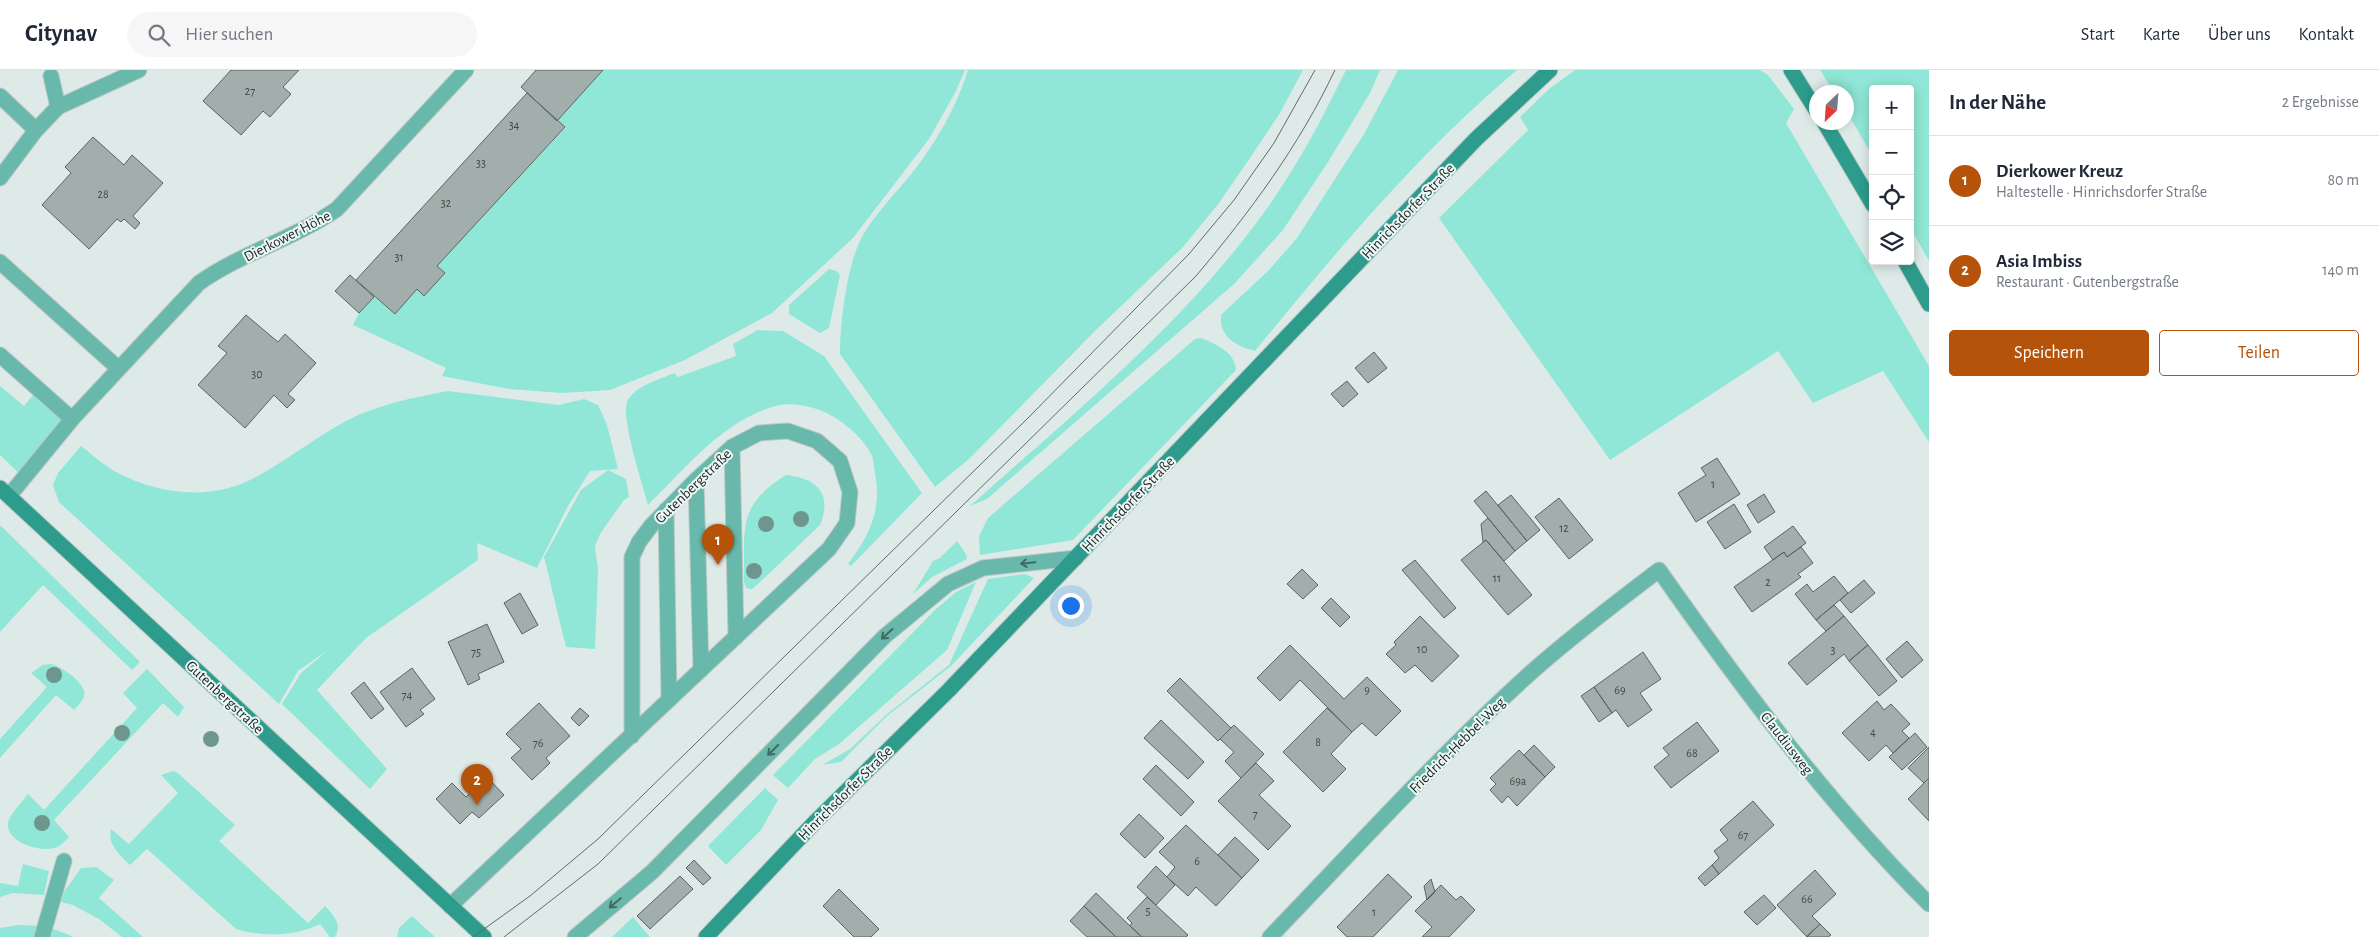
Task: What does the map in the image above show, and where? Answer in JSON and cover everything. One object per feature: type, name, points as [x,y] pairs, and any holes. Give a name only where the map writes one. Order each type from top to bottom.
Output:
[{"type":"street","points":[[0,178],[36,130],[58,107],[139,70]]},
{"type":"street","name":"Dierkower Höhe","points":[[4,492],[199,283],[219,268],[270,247],[322,220],[337,209],[466,70]]},
{"type":"street","name":"Hinrichsdorfer Straße","points":[[706,937],[816,821],[949,690],[1476,139],[1550,70]]},
{"type":"street","points":[[1791,70],[1809,99]]},
{"type":"street","points":[[51,76],[58,107]]},
{"type":"street","points":[[0,96],[36,130]]},
{"type":"street","points":[[1829,130],[1869,198]]},
{"type":"street","points":[[0,262],[118,368]]},
{"type":"street","points":[[1907,265],[1929,304]]},
{"type":"street","points":[[0,355],[72,419]]},
{"type":"street","name":"Gutenbergstraße","points":[[450,906],[632,736],[829,549],[847,523],[850,492],[840,461],[817,441],[788,432],[758,433],[732,447],[666,510],[639,542],[632,558],[632,736]]},
{"type":"street","points":[[732,447],[736,637]]},
{"type":"street","points":[[696,480],[701,670]]},
{"type":"street","name":"Gutenbergstraße","points":[[4,492],[484,937]]},
{"type":"street","points":[[666,510],[669,700]]},
{"type":"street","points":[[575,937],[652,872],[885,636],[948,584],[983,568],[1076,558]]},
{"type":"street","name":"Claudiusweg","points":[[1659,570],[1747,692],[1821,786],[1929,904]]},
{"type":"street","name":"Friedrich-Hebbel-Weg","points":[[1273,936],[1428,772],[1526,677],[1604,611],[1659,570]]},
{"type":"street","points":[[42,937],[64,861]]},
{"type":"green space","points":[[603,70],[965,70],[955,93],[929,139],[853,238],[772,313],[685,360],[610,390],[562,393],[509,389],[442,376],[446,368],[353,325],[359,313],[374,297],[395,314],[417,289],[424,296],[445,273],[437,266],[565,128],[557,121]]},
{"type":"green space","points":[[968,70],[1303,70],[1280,113],[1250,158],[1219,203],[1183,247],[1096,330],[969,459],[935,487],[840,354],[841,326],[849,277],[857,247],[868,227],[930,149],[952,111]]},
{"type":"green space","points":[[1346,70],[1380,70],[1370,93],[1328,162],[1283,230],[1234,284],[987,499],[970,506],[1126,366],[1200,292],[1234,252],[1288,177],[1318,125]]},
{"type":"green space","points":[[1398,70],[1517,70],[1412,169],[1316,277],[1255,351],[1235,343],[1226,335],[1223,329],[1221,315],[1269,270],[1297,238],[1364,134]]},
{"type":"green space","points":[[1575,70],[1760,70],[1768,75],[1794,109],[1786,123],[1929,366],[1929,442],[1883,371],[1813,403],[1778,351],[1610,460],[1439,218],[1528,130],[1520,117],[1549,89]]},
{"type":"green space","points":[[1820,70],[1929,70],[1929,261],[1914,234],[1914,85],[1869,85],[1869,150],[1854,124],[1854,85],[1830,85]]},
{"type":"green space","points":[[829,269],[837,271],[840,275],[829,328],[820,333],[789,314],[789,305]]},
{"type":"green space","points":[[758,330],[783,331],[824,356],[922,493],[851,566],[848,564],[868,532],[875,510],[877,486],[873,458],[860,438],[834,417],[820,410],[796,404],[787,404],[754,414],[720,435],[690,462],[648,505],[629,434],[626,408],[628,400],[637,390],[655,380],[674,373],[678,377],[736,356],[733,344]]},
{"type":"green space","points":[[1201,338],[1224,349],[1232,358],[1236,370],[1073,540],[980,555],[979,536],[988,518],[1195,339]]},
{"type":"green space","points":[[0,386],[24,406],[38,389],[72,419],[24,478],[0,455]]},
{"type":"green space","points":[[448,391],[559,405],[584,399],[598,405],[607,425],[618,469],[590,471],[568,506],[537,568],[477,543],[478,560],[366,638],[317,690],[387,769],[370,789],[282,704],[301,673],[328,650],[298,671],[279,704],[59,502],[53,485],[58,473],[81,446],[113,470],[152,486],[187,492],[222,490],[256,477],[358,415],[396,402]]},
{"type":"green space","points":[[608,470],[626,479],[629,497],[624,500],[600,534],[595,546],[598,570],[595,649],[566,647],[544,557],[581,490]]},
{"type":"green space","points":[[786,475],[806,480],[820,489],[825,505],[824,514],[820,525],[758,584],[752,589],[746,588],[744,582],[744,547],[747,520],[758,497]]},
{"type":"green space","points":[[0,525],[140,662],[132,670],[43,585],[0,632]]},
{"type":"green space","points":[[957,541],[966,554],[967,559],[932,577],[913,594],[933,561],[940,558]]},
{"type":"green space","points":[[1025,574],[1034,578],[951,666],[887,716],[841,762],[822,765],[850,749],[886,715],[949,665],[988,579]]},
{"type":"green space","points":[[976,582],[947,650],[839,744],[815,759],[788,788],[773,775],[935,610],[956,592]]},
{"type":"green space","points":[[51,664],[61,668],[78,681],[84,691],[82,700],[74,710],[56,695],[0,758],[0,739],[47,687],[31,673],[43,665]]},
{"type":"green space","points":[[147,669],[184,707],[178,717],[163,703],[54,820],[69,837],[60,845],[54,848],[39,849],[16,839],[10,833],[8,826],[9,819],[15,810],[28,794],[44,810],[137,708],[123,693]]},
{"type":"green space","points":[[173,771],[179,774],[235,825],[219,841],[308,923],[325,906],[336,920],[338,928],[335,937],[330,937],[320,924],[300,931],[278,934],[246,932],[236,929],[147,849],[130,865],[122,857],[115,849],[111,840],[111,829],[129,844],[178,793],[161,775]]},
{"type":"green space","points":[[765,788],[778,800],[761,830],[726,865],[708,846]]},
{"type":"green space","points":[[23,864],[49,871],[44,895],[13,893],[0,897],[0,883],[18,886]]},
{"type":"green space","points":[[96,867],[114,880],[99,898],[143,937],[122,937],[99,919],[73,905],[61,902],[64,892],[81,868]]},
{"type":"green space","points":[[412,916],[435,937],[397,937],[399,928]]},
{"type":"green space","points":[[633,917],[650,937],[612,937]]},
{"type":"green space","points":[[18,925],[46,926],[74,937],[0,937],[0,928]]},
{"type":"building","points":[[231,70],[299,70],[283,87],[291,94],[270,117],[263,111],[241,135],[203,101]]},
{"type":"building","points":[[536,70],[603,70],[557,121],[521,87]]},
{"type":"building","points":[[527,93],[565,127],[437,266],[445,273],[424,296],[417,289],[395,314],[356,280]]},
{"type":"building","points":[[93,137],[124,165],[132,155],[163,183],[133,216],[140,223],[135,229],[124,219],[121,222],[117,219],[89,249],[42,205],[71,173],[65,167]]},
{"type":"building","points":[[350,275],[374,297],[359,313],[335,291]]},
{"type":"building","points":[[246,315],[278,342],[285,334],[316,363],[288,394],[295,400],[287,408],[274,395],[245,428],[198,385],[227,353],[218,346]]},
{"type":"building","points":[[1374,352],[1387,368],[1368,383],[1355,368]]},
{"type":"building","points":[[1347,381],[1358,394],[1343,407],[1331,394]]},
{"type":"building","points":[[1717,458],[1740,494],[1696,522],[1678,493],[1706,475],[1701,468]]},
{"type":"building","points":[[1486,491],[1527,541],[1515,551],[1474,501]]},
{"type":"building","points":[[1764,494],[1775,512],[1758,523],[1747,505]]},
{"type":"building","points":[[1511,495],[1540,530],[1527,541],[1498,505]]},
{"type":"building","points":[[1559,498],[1593,540],[1569,559],[1535,517]]},
{"type":"building","points":[[1734,504],[1751,532],[1725,549],[1707,522]]},
{"type":"building","points":[[1488,518],[1515,551],[1504,561],[1486,540],[1483,542],[1481,524]]},
{"type":"building","points":[[1793,526],[1806,543],[1787,557],[1784,552],[1773,560],[1764,547]]},
{"type":"building","points":[[1486,540],[1532,595],[1508,615],[1461,560]]},
{"type":"building","points":[[1801,547],[1813,563],[1798,574],[1801,577],[1752,612],[1734,587],[1784,552],[1787,557]]},
{"type":"building","points":[[1415,560],[1456,608],[1444,618],[1402,570]]},
{"type":"building","points":[[1302,569],[1318,585],[1303,599],[1287,584]]},
{"type":"building","points":[[1834,576],[1848,593],[1816,620],[1795,594],[1807,584],[1813,592]]},
{"type":"building","points":[[1864,580],[1875,593],[1851,613],[1840,600]]},
{"type":"building","points":[[520,593],[538,625],[522,634],[504,603]]},
{"type":"building","points":[[1331,598],[1350,617],[1340,627],[1321,608]]},
{"type":"building","points":[[1834,605],[1844,616],[1826,631],[1816,620]]},
{"type":"building","points":[[1420,616],[1459,656],[1432,682],[1415,665],[1405,673],[1386,654],[1396,645],[1394,642]]},
{"type":"building","points":[[1844,616],[1868,645],[1849,661],[1844,654],[1807,685],[1788,663]]},
{"type":"building","points":[[487,624],[504,662],[478,674],[480,679],[468,685],[448,642]]},
{"type":"building","points":[[1907,641],[1923,660],[1902,678],[1886,659]]},
{"type":"building","points":[[1290,645],[1344,699],[1367,677],[1401,711],[1376,736],[1362,723],[1352,732],[1300,680],[1280,701],[1257,678]]},
{"type":"building","points":[[1868,645],[1897,681],[1879,696],[1849,661]]},
{"type":"building","points":[[1643,652],[1661,679],[1640,693],[1652,710],[1628,727],[1616,710],[1612,713],[1594,687]]},
{"type":"building","points":[[412,668],[435,699],[420,710],[424,714],[406,727],[380,692]]},
{"type":"building","points":[[1180,678],[1231,728],[1218,741],[1167,691]]},
{"type":"building","points":[[364,682],[384,709],[371,719],[351,693]]},
{"type":"building","points":[[1594,687],[1612,713],[1599,722],[1581,696]]},
{"type":"building","points":[[1877,701],[1884,710],[1891,704],[1910,724],[1902,731],[1909,738],[1893,753],[1886,745],[1869,761],[1842,733]]},
{"type":"building","points":[[539,703],[570,736],[546,758],[550,763],[532,780],[511,758],[521,749],[506,734]]},
{"type":"building","points":[[580,708],[589,716],[579,726],[571,718]]},
{"type":"building","points":[[1327,708],[1352,732],[1331,754],[1346,769],[1323,792],[1283,752]]},
{"type":"building","points":[[1161,720],[1204,762],[1188,779],[1144,738]]},
{"type":"building","points":[[1697,722],[1719,751],[1671,788],[1654,767],[1669,755],[1663,748]]},
{"type":"building","points":[[1234,725],[1264,754],[1241,778],[1225,761],[1234,752],[1220,739]]},
{"type":"building","points":[[1915,733],[1927,747],[1902,770],[1889,757]]},
{"type":"building","points":[[1534,745],[1555,767],[1545,777],[1524,755]]},
{"type":"building","points":[[1929,747],[1929,778],[1924,783],[1908,768]]},
{"type":"building","points":[[1519,750],[1545,777],[1517,806],[1508,796],[1502,803],[1490,790],[1496,784],[1490,778]]},
{"type":"building","points":[[1256,763],[1274,781],[1259,795],[1291,826],[1268,850],[1218,801]]},
{"type":"building","points":[[1156,765],[1194,802],[1181,816],[1143,779]]},
{"type":"building","points":[[487,777],[504,795],[479,818],[472,812],[460,824],[436,799],[452,783],[466,797]]},
{"type":"building","points":[[1929,778],[1929,821],[1908,799]]},
{"type":"building","points":[[1753,801],[1774,825],[1719,874],[1712,865],[1719,858],[1714,851],[1728,840],[1720,830]]},
{"type":"building","points":[[1139,814],[1164,838],[1145,858],[1120,834]]},
{"type":"building","points":[[1186,825],[1242,878],[1216,906],[1196,887],[1188,896],[1167,877],[1175,867],[1159,852]]},
{"type":"building","points":[[1235,837],[1259,860],[1242,878],[1218,855]]},
{"type":"building","points":[[694,860],[711,878],[703,885],[686,868]]},
{"type":"building","points":[[1712,865],[1719,874],[1705,886],[1698,878]]},
{"type":"building","points":[[1156,866],[1175,885],[1156,905],[1137,887]]},
{"type":"building","points":[[1815,870],[1836,894],[1812,916],[1820,924],[1807,937],[1777,905]]},
{"type":"building","points":[[1388,874],[1412,897],[1373,937],[1347,937],[1337,927]]},
{"type":"building","points":[[680,876],[693,889],[650,929],[637,916]]},
{"type":"building","points":[[1431,879],[1435,892],[1427,900],[1424,886]]},
{"type":"building","points":[[1441,885],[1456,900],[1461,896],[1475,910],[1449,937],[1422,937],[1432,927],[1415,911]]},
{"type":"building","points":[[839,889],[879,929],[871,937],[854,937],[823,906]]},
{"type":"building","points":[[1096,893],[1142,937],[1116,937],[1084,906]]},
{"type":"building","points":[[1764,895],[1776,908],[1757,925],[1744,912]]},
{"type":"building","points":[[1147,897],[1188,935],[1186,937],[1142,937],[1130,926],[1132,923],[1127,918]]},
{"type":"building","points":[[1084,906],[1116,937],[1087,937],[1070,921]]},
{"type":"building","points":[[1820,924],[1831,935],[1828,937],[1806,937]]},
{"type":"tram line","points":[[473,937],[530,896],[598,839],[1028,418],[1189,254],[1234,200],[1274,143],[1315,70]]},
{"type":"tram line","points":[[504,937],[598,864],[1196,276],[1272,178],[1306,125],[1335,70]]},
{"type":"place","name":"Dierkower Kreuz","points":[[718,565]]},
{"type":"place","name":"Asia Imbiss","points":[[477,805]]}]
